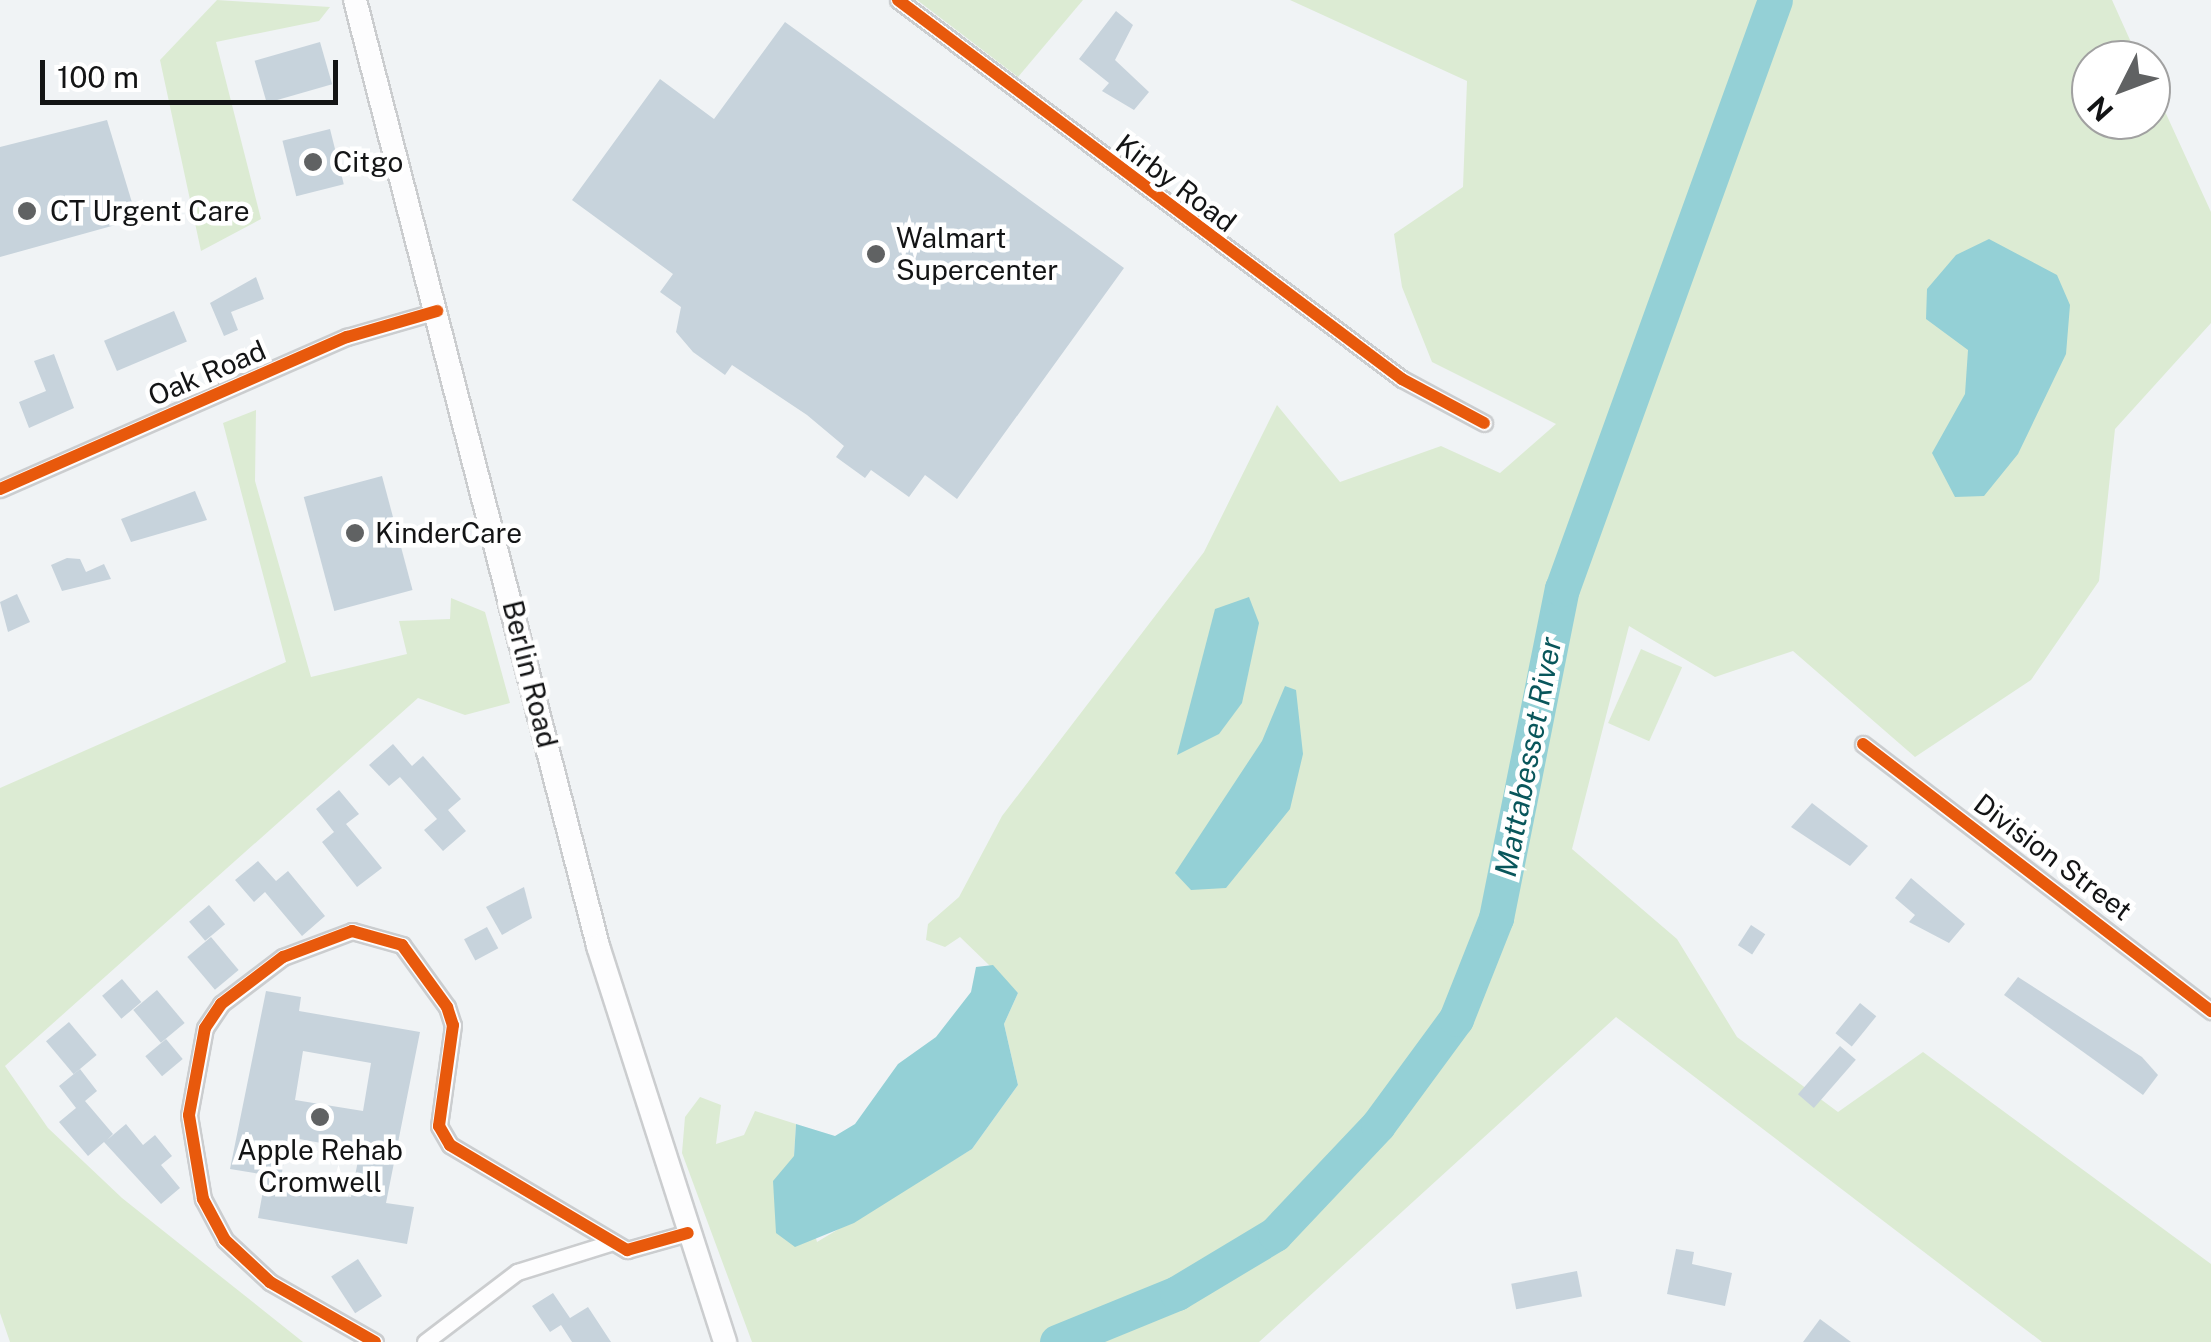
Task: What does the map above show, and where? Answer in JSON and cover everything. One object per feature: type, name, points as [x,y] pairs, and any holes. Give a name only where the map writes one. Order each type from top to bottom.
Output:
[{"type":"main road","name":"Berlin Road","points":[[355,0],[598,946],[725,1342]]},
{"type":"street","name":"Kirby Road","points":[[898,0],[1402,379],[1484,423]]},
{"type":"street","name":"Oak Road","points":[[0,489],[347,338],[438,312]]},
{"type":"street","name":"Division Street","points":[[1863,744],[2211,1012]]},
{"type":"street","points":[[375,1342],[246,1262],[212,1218],[197,1177],[189,1114],[205,1028],[242,984],[283,958],[352,931],[402,944],[453,1025],[439,1126],[450,1145],[610,1243],[649,1248],[688,1233]]},
{"type":"street","points":[[425,1342],[517,1272],[610,1243]]},
{"type":"green space","points":[[217,0],[330,7],[319,21],[216,42],[261,219],[201,251],[160,60]]},
{"type":"green space","points":[[917,0],[1083,0],[1018,77]]},
{"type":"green space","points":[[1290,0],[2112,0],[2130,40],[2071,40],[2071,140],[2171,140],[2171,125],[2211,212],[2211,323],[2115,429],[2099,581],[2031,680],[1915,757],[1793,651],[1715,677],[1629,626],[1572,849],[1677,939],[1737,1037],[1838,1112],[1923,1052],[2211,1264],[2211,1342],[2042,1342],[1616,1017],[1259,1342],[752,1342],[682,1153],[685,1117],[700,1097],[721,1105],[716,1144],[744,1135],[755,1111],[796,1124],[794,1156],[817,1242],[972,1149],[1018,1085],[1004,1024],[1018,993],[960,937],[945,947],[926,940],[928,924],[959,897],[1002,816],[1204,552],[1277,405],[1340,482],[1441,446],[1500,473],[1556,424],[1432,362],[1402,287],[1394,234],[1463,187],[1467,81]]},
{"type":"green space","points":[[256,410],[255,481],[311,677],[407,654],[399,621],[450,619],[451,598],[485,612],[510,703],[465,715],[418,698],[5,1066],[48,1128],[122,1198],[303,1342],[10,1342],[0,1313],[0,788],[286,662],[223,423]]},
{"type":"green space","points":[[1641,649],[1682,667],[1649,741],[1608,723]]},
{"type":"water","points":[[1989,239],[2057,275],[2070,305],[2066,354],[2018,454],[1984,496],[1955,497],[1932,453],[1965,394],[1968,350],[1926,319],[1927,289],[1956,255]]},
{"type":"water","points":[[1249,597],[1259,623],[1242,703],[1219,734],[1177,755],[1215,609]]},
{"type":"water","points":[[1285,686],[1296,690],[1303,754],[1290,809],[1226,888],[1191,890],[1175,873],[1262,741]]},
{"type":"water","points":[[993,965],[1018,993],[1004,1024],[1018,1085],[972,1149],[854,1223],[795,1247],[776,1233],[773,1181],[794,1156],[796,1124],[835,1136],[855,1124],[898,1064],[936,1037],[971,992],[976,967]]},
{"type":"building","points":[[1116,11],[1133,25],[1115,60],[1149,92],[1134,110],[1102,91],[1109,83],[1079,59]]},
{"type":"building","name":"Walmart Supercenter","points":[[785,22],[1124,268],[957,499],[925,475],[909,497],[871,470],[865,478],[836,457],[844,446],[807,415],[732,365],[725,375],[693,352],[676,332],[681,307],[660,292],[673,274],[572,200],[660,79],[714,119]]},
{"type":"building","name":"Citgo","points":[[320,42],[332,84],[267,103],[255,61]]},
{"type":"building","points":[[107,120],[137,219],[0,257],[0,147]]},
{"type":"building","name":"Citgo","points":[[330,129],[344,184],[296,196],[282,141]]},
{"type":"building","points":[[256,277],[264,299],[231,312],[238,330],[224,336],[210,303]]},
{"type":"building","points":[[174,311],[187,341],[117,371],[104,341]]},
{"type":"building","points":[[54,354],[74,408],[29,428],[19,402],[46,391],[34,361]]},
{"type":"building","name":"KinderCare","points":[[382,476],[413,590],[334,611],[304,497]]},
{"type":"building","points":[[195,491],[207,520],[131,542],[121,519]]},
{"type":"building","points":[[67,558],[80,559],[86,572],[104,564],[111,579],[62,591],[51,565]]},
{"type":"building","points":[[17,594],[30,622],[8,632],[0,602]]},
{"type":"building","points":[[393,744],[412,766],[423,756],[461,799],[448,810],[466,831],[443,851],[424,830],[437,819],[400,777],[389,786],[369,765]]},
{"type":"building","points":[[339,790],[359,814],[346,824],[382,868],[357,887],[322,842],[334,832],[316,809]]},
{"type":"building","points":[[1812,803],[1868,846],[1850,866],[1791,827]]},
{"type":"building","points":[[258,861],[276,881],[288,871],[325,916],[302,936],[265,892],[254,902],[235,880]]},
{"type":"building","points":[[1911,878],[1965,924],[1949,943],[1909,922],[1915,915],[1895,898]]},
{"type":"building","points":[[524,887],[532,918],[502,935],[486,907]]},
{"type":"building","points":[[209,905],[225,924],[205,941],[189,922]]},
{"type":"building","points":[[1751,925],[1765,934],[1752,954],[1738,945]]},
{"type":"building","points":[[487,927],[498,948],[475,960],[464,939]]},
{"type":"building","points":[[211,937],[239,970],[215,990],[187,957]]},
{"type":"building","points":[[2018,977],[2142,1057],[2158,1075],[2143,1095],[2004,995]]},
{"type":"building","points":[[122,979],[141,1002],[121,1019],[102,996]]},
{"type":"building","points":[[157,990],[185,1023],[161,1043],[133,1010]]},
{"type":"building","name":"Apple Rehab Cromwell","points":[[266,991],[301,997],[299,1011],[420,1032],[386,1203],[414,1207],[407,1244],[258,1218],[266,1175],[230,1169]],"holes":[[[303,1051],[371,1063],[363,1111],[295,1100]],[[288,1137],[360,1150],[351,1197],[280,1184]]]},
{"type":"building","points":[[1860,1003],[1876,1016],[1852,1047],[1835,1033]]},
{"type":"building","points":[[69,1022],[97,1055],[74,1074],[46,1041]]},
{"type":"building","points":[[166,1039],[183,1059],[162,1076],[145,1056]]},
{"type":"building","points":[[1840,1046],[1856,1060],[1814,1108],[1798,1094]]},
{"type":"building","points":[[80,1069],[97,1091],[85,1101],[113,1134],[107,1140],[126,1124],[143,1145],[155,1135],[172,1156],[161,1165],[180,1188],[161,1204],[104,1142],[88,1156],[59,1122],[76,1108],[59,1086]]},
{"type":"building","points":[[1676,1249],[1694,1252],[1692,1264],[1732,1273],[1725,1306],[1667,1294]]},
{"type":"building","points":[[358,1259],[382,1296],[355,1313],[331,1276]]},
{"type":"building","points":[[1577,1271],[1582,1297],[1516,1309],[1511,1284]]},
{"type":"building","points":[[553,1293],[570,1318],[588,1307],[611,1342],[572,1342],[561,1325],[550,1332],[532,1306]]},
{"type":"building","points":[[1820,1319],[1851,1342],[1803,1342]]},
{"type":"waterway","name":"Mattabesset River","points":[[1057,1342],[1177,1293],[1275,1234],[1378,1125],[1456,1019],[1496,918],[1562,589],[1775,0]]},
{"type":"cycle path","points":[[898,0],[1402,379],[1484,423]]},
{"type":"cycle path","points":[[0,489],[347,337],[437,311]]},
{"type":"cycle path","points":[[1863,744],[2211,1011]]},
{"type":"cycle path","points":[[375,1342],[270,1282],[225,1240],[203,1199],[189,1115],[205,1028],[221,1004],[283,957],[352,931],[402,945],[447,1007],[453,1025],[439,1126],[450,1145],[627,1250],[688,1233]]},
{"type":"place","name":"Citgo","points":[[313,162]]},
{"type":"place","name":"CT Urgent Care","points":[[27,211]]},
{"type":"place","name":"Walmart Supercenter","points":[[876,254]]},
{"type":"place","name":"KinderCare","points":[[355,533]]},
{"type":"place","name":"Apple Rehab Cromwell","points":[[320,1117]]}]
